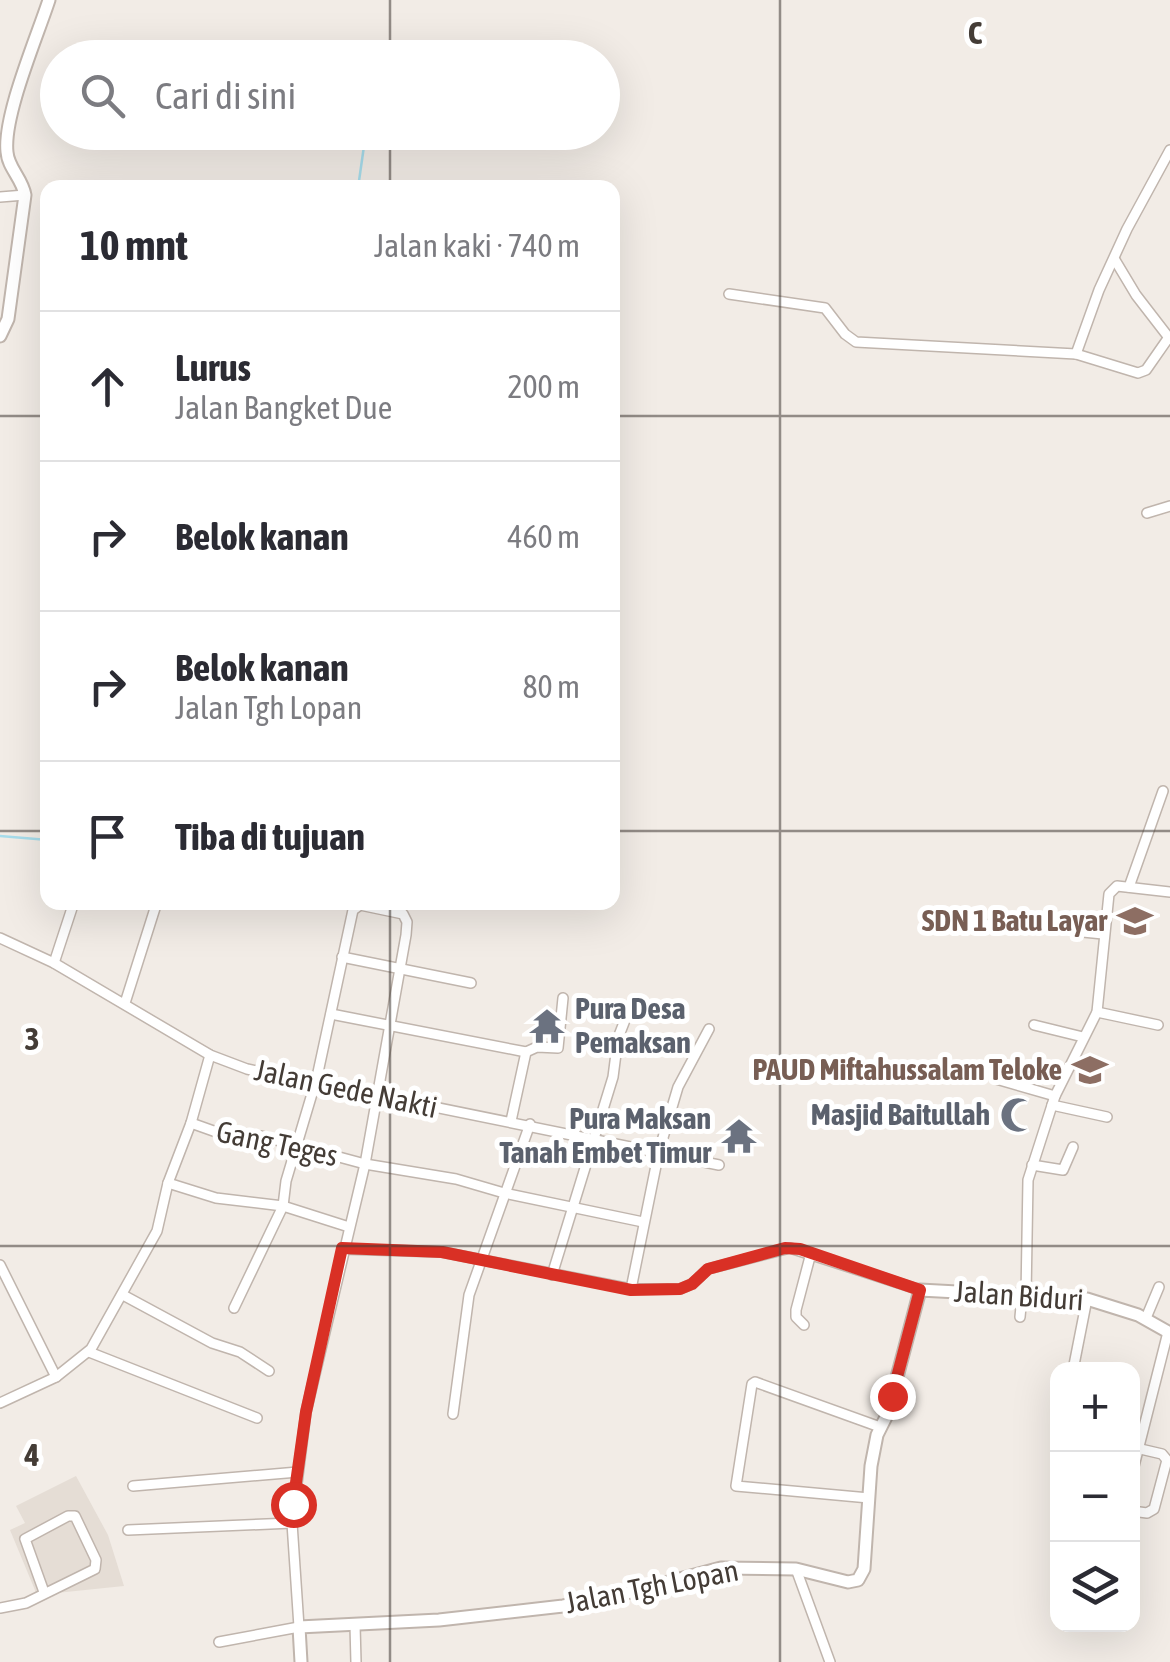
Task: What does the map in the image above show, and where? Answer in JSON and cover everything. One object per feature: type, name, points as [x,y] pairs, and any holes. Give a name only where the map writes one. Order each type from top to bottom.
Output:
[{"type":"street","points":[[0,336],[8,320],[25,194],[7,157],[6,143],[49,0]]},
{"type":"street","points":[[1076,354],[1099,290],[1170,150]]},
{"type":"street","points":[[0,197],[25,194]]},
{"type":"street","points":[[729,294],[826,308],[844,334],[856,342],[1076,354],[1142,373],[1169,338],[1115,260]]},
{"type":"street","points":[[1147,513],[1170,506]]},
{"type":"street","points":[[1129,887],[1163,791]]},
{"type":"street","points":[[1020,1317],[1027,1188],[1054,1100],[1097,1012],[1110,890],[1117,886],[1170,892]]},
{"type":"street","points":[[54,963],[71,910]]},
{"type":"street","points":[[125,1003],[154,910]]},
{"type":"street","points":[[234,1308],[283,1206],[354,910]]},
{"type":"street","points":[[301,1662],[292,1523],[306,1412],[364,1164],[408,922],[403,914],[382,910]]},
{"type":"street","points":[[969,923],[1012,927],[1028,921],[1071,925],[1073,932],[1103,934]]},
{"type":"street","name":"Jalan Gede Nakti","points":[[0,938],[54,963],[210,1055],[246,1069],[719,1165]]},
{"type":"street","points":[[342,957],[471,983]]},
{"type":"street","points":[[330,1014],[526,1052],[537,1047],[558,1048],[564,998]]},
{"type":"street","points":[[1097,1012],[1158,1025]]},
{"type":"street","points":[[552,1275],[613,1078],[618,1038],[625,1020]]},
{"type":"street","points":[[1034,1025],[1083,1037]]},
{"type":"street","points":[[631,1290],[658,1150],[678,1087],[709,1029]]},
{"type":"street","points":[[511,1120],[526,1052]]},
{"type":"street","points":[[0,1403],[56,1377],[89,1352],[157,1231],[168,1183],[191,1123],[210,1055]]},
{"type":"street","points":[[996,1079],[1107,1117]]},
{"type":"street","name":"Gang Teges","points":[[191,1123],[250,1144],[261,1136],[364,1164],[456,1178],[504,1193],[643,1222]]},
{"type":"street","points":[[453,1414],[469,1295],[530,1124]]},
{"type":"street","points":[[1032,1165],[1064,1170],[1073,1147]]},
{"type":"street","points":[[168,1183],[216,1198],[283,1206],[349,1226]]},
{"type":"street","points":[[342,1248],[412,1249],[480,1258],[631,1290],[680,1289],[708,1269],[785,1248],[920,1290]]},
{"type":"street","points":[[804,1325],[796,1317],[796,1310],[811,1253]]},
{"type":"street","points":[[0,1265],[56,1377]]},
{"type":"street","points":[[1146,1318],[1159,1287]]},
{"type":"street","name":"Jalan Biduri","points":[[920,1290],[1087,1299],[1146,1318],[1169,1333]]},
{"type":"street","name":"Jalan Tgh Lopan","points":[[299,1627],[564,1606],[721,1568],[796,1569],[848,1582],[858,1580],[864,1569],[871,1466],[920,1290]]},
{"type":"street","points":[[123,1295],[270,1370]]},
{"type":"street","points":[[1075,1362],[1087,1299]]},
{"type":"street","points":[[1140,1430],[1169,1333]]},
{"type":"street","points":[[89,1352],[257,1418]]},
{"type":"street","points":[[869,1498],[736,1486],[752,1384],[880,1427]]},
{"type":"street","points":[[1140,1448],[1162,1454],[1167,1464],[1154,1509],[1140,1512]]},
{"type":"street","points":[[133,1486],[298,1472]]},
{"type":"street","points":[[0,1608],[26,1603],[93,1571],[96,1560],[75,1516],[29,1534],[25,1544],[44,1592]]},
{"type":"street","points":[[128,1530],[292,1523]]},
{"type":"street","points":[[796,1569],[830,1662]]},
{"type":"street","points":[[355,1625],[356,1662]]},
{"type":"street","points":[[219,1642],[299,1627]]},
{"type":"shaded area","points":[[76,1476],[108,1535],[124,1586],[37,1595],[10,1530],[25,1523],[16,1506]]},
{"type":"waterway","points":[[359,180],[363,150]]},
{"type":"waterway","points":[[0,836],[40,839]]},
{"type":"place","name":"SDN 1 Batu Layar","points":[[1135,921]]},
{"type":"place","name":"Pura Desa Pemaksan","points":[[547,1026]]},
{"type":"place","name":"PAUD Miftahussalam Teloke","points":[[1090,1070]]},
{"type":"place","name":"Masjid Baitullah","points":[[1018,1115]]},
{"type":"place","name":"Pura Maksan Tanah Embet Timur","points":[[739,1136]]},
{"type":"route","points":[[293,1504],[306,1412],[342,1248],[442,1252],[631,1290],[661,1291],[686,1287],[708,1269],[785,1248],[800,1249],[920,1290],[892,1396]]}]
